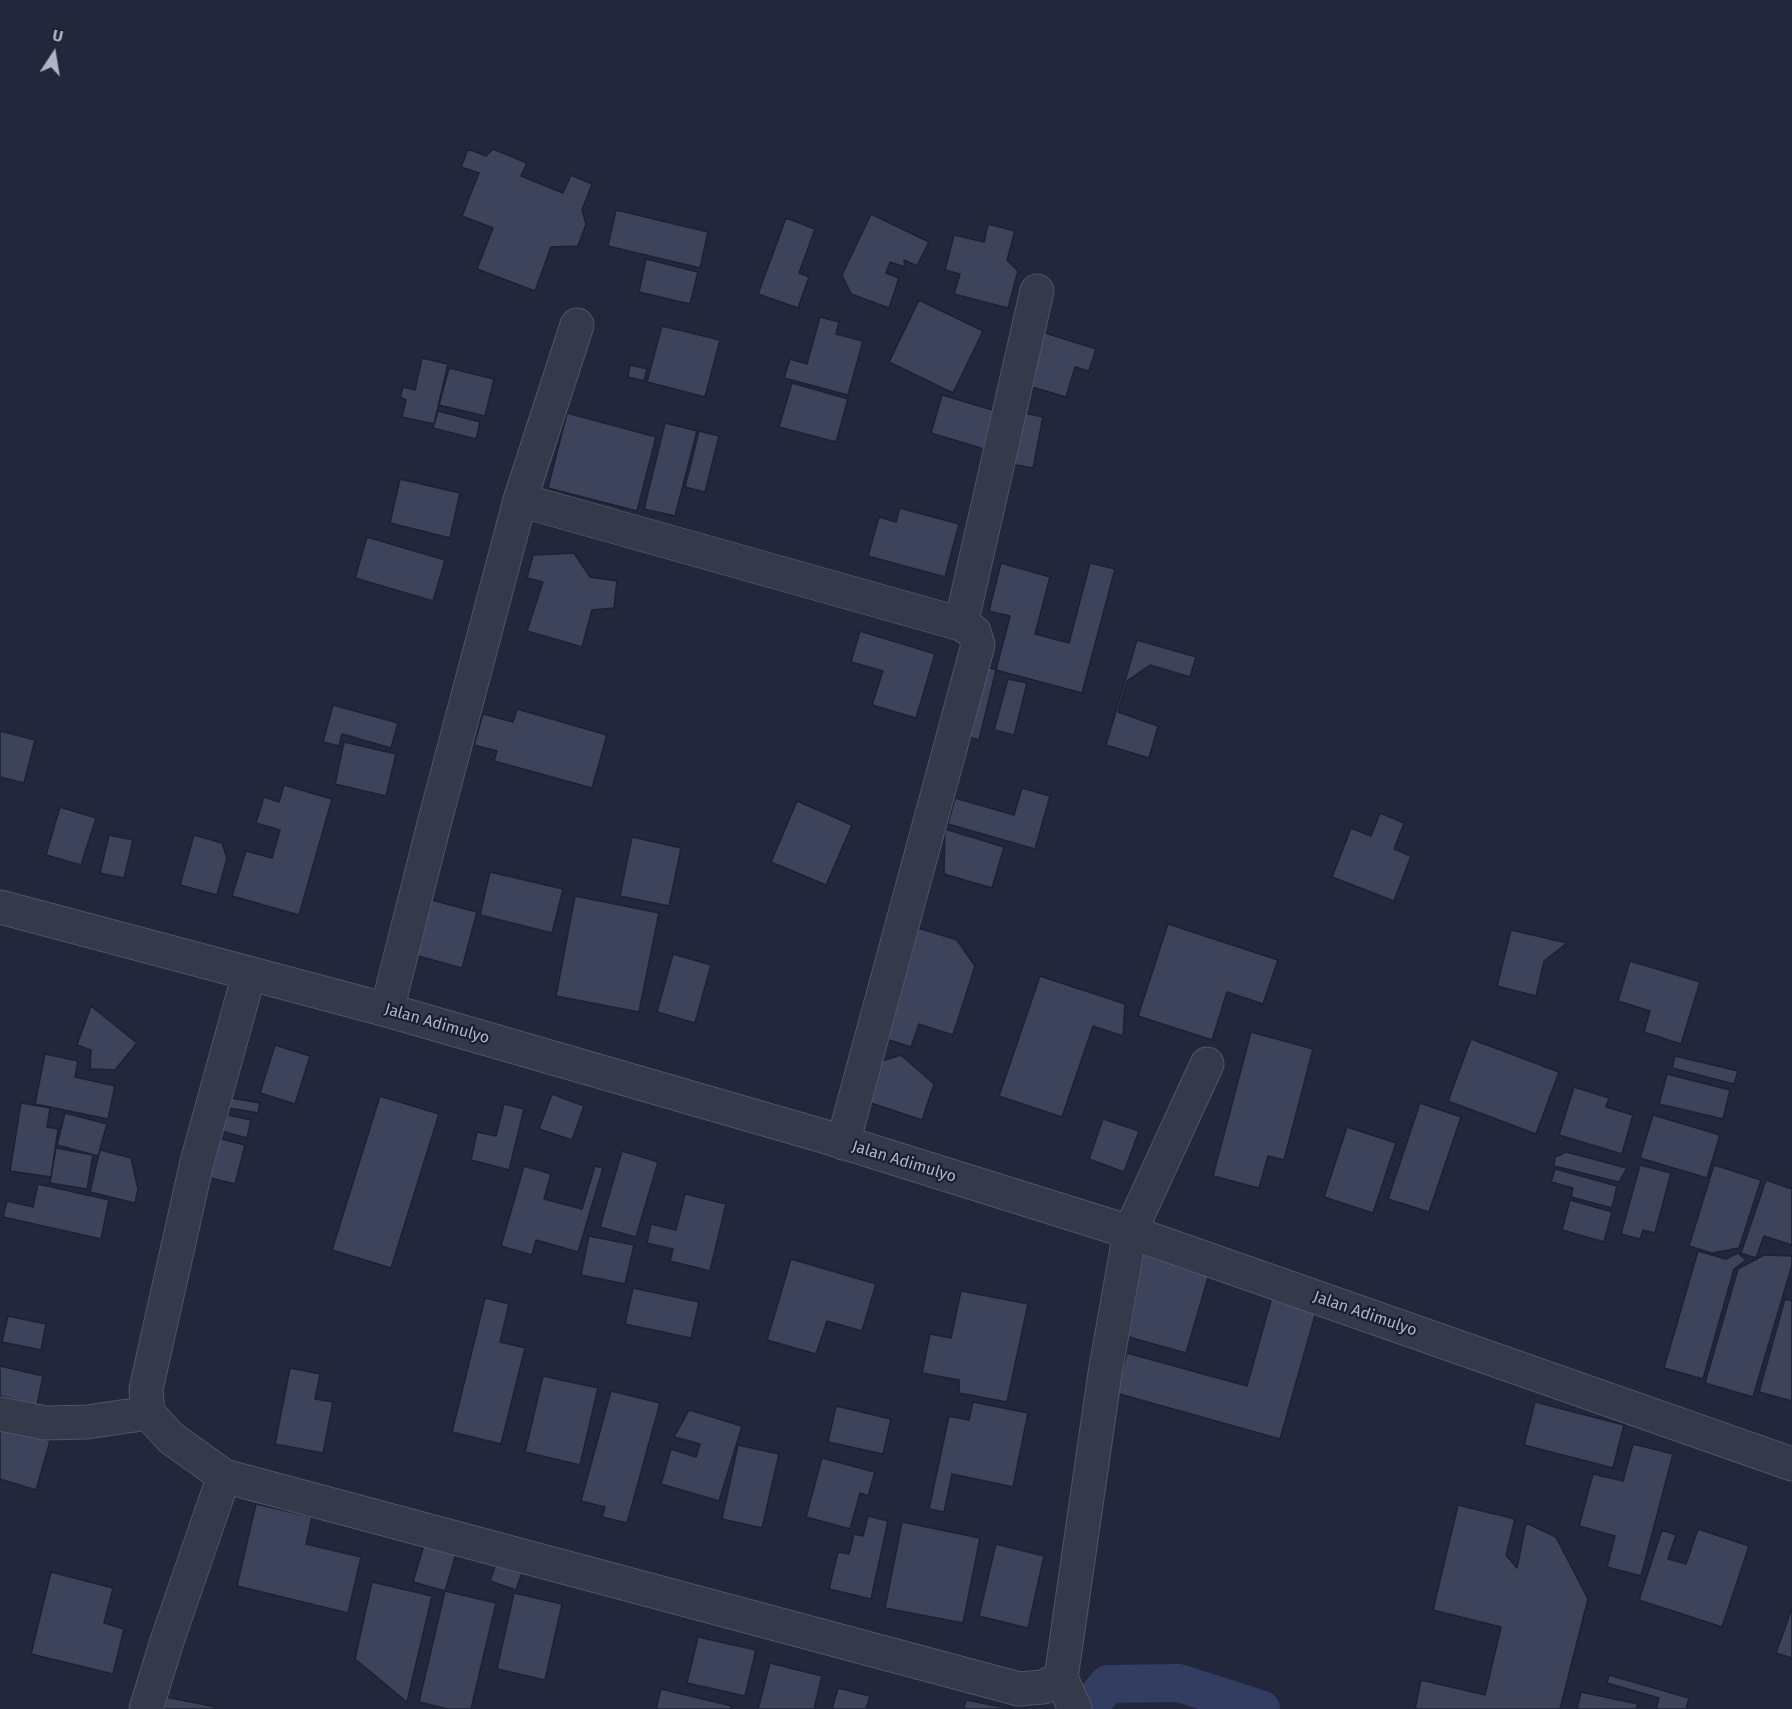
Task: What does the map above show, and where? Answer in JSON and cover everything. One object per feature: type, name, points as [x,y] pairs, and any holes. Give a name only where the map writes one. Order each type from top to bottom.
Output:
[{"type":"street","points":[[961,624],[1037,291]]},
{"type":"street","points":[[387,1010],[520,500],[577,325]]},
{"type":"street","points":[[520,500],[961,624],[974,632],[978,645],[843,1143]]},
{"type":"street","name":"Jalan Adimulyo","points":[[0,907],[387,1010],[843,1143],[1130,1232],[1792,1464]]},
{"type":"street","points":[[249,974],[197,1162],[146,1389],[148,1413],[171,1438],[224,1476],[1022,1699],[1043,1687],[1067,1692],[1105,1372],[1130,1232],[1207,1064]]},
{"type":"street","points":[[0,1414],[45,1423],[87,1422],[148,1413]]},
{"type":"street","points":[[146,1709],[166,1641],[224,1476]]},
{"type":"building","points":[[468,149],[486,156],[493,149],[527,163],[521,176],[563,193],[571,175],[592,184],[582,210],[586,224],[578,246],[551,247],[535,291],[477,269],[493,228],[462,216],[479,173],[461,167]]},
{"type":"building","points":[[616,210],[708,232],[700,268],[608,246]]},
{"type":"building","points":[[871,214],[929,242],[917,266],[904,260],[905,267],[890,262],[886,273],[899,278],[889,308],[851,294],[842,275]]},
{"type":"building","points":[[786,218],[815,229],[799,273],[809,277],[798,308],[758,294]]},
{"type":"building","points":[[988,224],[1015,231],[1007,260],[1018,271],[1008,308],[954,294],[960,274],[945,270],[954,235],[984,242]]},
{"type":"building","points":[[646,259],[698,272],[690,304],[639,292]]},
{"type":"building","points":[[919,300],[983,331],[953,393],[889,362]]},
{"type":"building","points":[[820,317],[839,322],[836,334],[863,341],[848,395],[784,378],[790,359],[807,364]]},
{"type":"building","points":[[662,326],[720,340],[705,397],[647,382]]},
{"type":"building","points":[[1042,332],[1096,349],[1089,371],[1075,367],[1066,397],[1025,385]]},
{"type":"building","points":[[422,358],[448,364],[434,424],[402,417],[406,400],[400,397],[403,387],[415,390]]},
{"type":"building","points":[[630,365],[647,369],[644,381],[628,377]]},
{"type":"building","points":[[449,368],[494,379],[485,416],[439,405]]},
{"type":"building","points":[[792,383],[848,399],[836,442],[779,427]]},
{"type":"building","points":[[942,395],[996,411],[984,449],[931,433]]},
{"type":"building","points":[[438,411],[480,422],[476,439],[433,428]]},
{"type":"building","points":[[1014,411],[1043,417],[1033,468],[1004,463]]},
{"type":"building","points":[[567,413],[656,437],[637,511],[548,488]]},
{"type":"building","points":[[665,423],[697,431],[675,516],[644,509]]},
{"type":"building","points":[[699,431],[719,436],[705,492],[685,487]]},
{"type":"building","points":[[400,479],[460,493],[450,538],[390,523]]},
{"type":"building","points":[[900,508],[959,524],[945,577],[868,556],[879,517],[896,522]]},
{"type":"building","points":[[367,537],[445,560],[433,601],[355,578]]},
{"type":"building","points":[[574,553],[590,577],[617,581],[614,608],[592,610],[582,647],[527,631],[543,582],[527,578],[533,555]]},
{"type":"building","points":[[1001,563],[1050,577],[1035,634],[1069,643],[1090,563],[1115,569],[1082,693],[996,670],[1010,616],[989,611]]},
{"type":"building","points":[[860,631],[935,654],[916,718],[872,705],[883,671],[851,662]]},
{"type":"building","points":[[1137,640],[1196,657],[1190,677],[1150,665],[1127,681],[1118,712],[1158,726],[1149,758],[1106,745]]},
{"type":"building","points":[[976,663],[996,670],[979,740],[958,734]]},
{"type":"building","points":[[1008,679],[1027,683],[1014,735],[994,730]]},
{"type":"building","points":[[333,705],[398,723],[391,748],[342,734],[339,746],[323,742]]},
{"type":"building","points":[[517,709],[607,735],[592,788],[494,761],[497,751],[474,745],[483,714],[513,722]]},
{"type":"building","points":[[0,731],[35,740],[24,783],[0,777]]},
{"type":"building","points":[[344,742],[396,754],[386,796],[335,784]]},
{"type":"building","points":[[284,785],[332,799],[299,915],[232,896],[246,851],[272,858],[280,830],[256,823],[264,797],[279,802]]},
{"type":"building","points":[[1022,788],[1050,796],[1035,849],[948,824],[955,798],[1014,815]]},
{"type":"building","points":[[797,801],[852,825],[826,885],[771,862]]},
{"type":"building","points":[[60,807],[96,818],[81,865],[46,855]]},
{"type":"building","points":[[1380,813],[1404,823],[1394,849],[1411,856],[1394,901],[1332,877],[1351,828],[1371,836]]},
{"type":"building","points":[[945,829],[1004,847],[992,888],[944,874]]},
{"type":"building","points":[[109,835],[133,840],[124,878],[100,873]]},
{"type":"building","points":[[194,835],[222,843],[227,858],[217,895],[180,885]]},
{"type":"building","points":[[632,837],[681,848],[669,906],[620,896]]},
{"type":"building","points":[[490,872],[563,889],[552,933],[480,915]]},
{"type":"building","points":[[575,896],[659,913],[639,1012],[556,996]]},
{"type":"building","points":[[420,897],[477,912],[462,968],[407,953]]},
{"type":"building","points":[[1168,924],[1278,960],[1263,1004],[1227,992],[1212,1040],[1138,1016]]},
{"type":"building","points":[[918,928],[957,940],[975,966],[953,1035],[919,1024],[911,1047],[883,1038]]},
{"type":"building","points":[[1511,930],[1567,943],[1544,961],[1536,996],[1497,986]]},
{"type":"building","points":[[673,954],[711,965],[695,1023],[657,1012]]},
{"type":"building","points":[[1630,961],[1700,982],[1681,1044],[1644,1032],[1650,1011],[1618,1001]]},
{"type":"building","points":[[1040,976],[1125,1004],[1123,1036],[1093,1026],[1062,1117],[999,1096]]},
{"type":"building","points":[[91,1006],[137,1043],[115,1070],[90,1069],[91,1050],[77,1045]]},
{"type":"building","points":[[1251,1032],[1313,1049],[1284,1160],[1268,1156],[1259,1188],[1213,1176]]},
{"type":"building","points":[[1471,1039],[1559,1072],[1536,1134],[1448,1101]]},
{"type":"building","points":[[275,1045],[310,1056],[295,1104],[260,1093]]},
{"type":"building","points":[[45,1054],[78,1061],[75,1077],[115,1086],[108,1119],[35,1104]]},
{"type":"building","points":[[901,1055],[934,1084],[922,1120],[856,1098],[866,1066]]},
{"type":"building","points":[[1675,1056],[1738,1071],[1734,1084],[1672,1068]]},
{"type":"building","points":[[1667,1074],[1730,1090],[1723,1119],[1659,1104]]},
{"type":"building","points":[[1574,1087],[1609,1098],[1606,1107],[1633,1115],[1622,1154],[1559,1135]]},
{"type":"building","points":[[552,1094],[584,1106],[572,1140],[539,1129]]},
{"type":"building","points":[[380,1096],[439,1114],[391,1268],[332,1250]]},
{"type":"building","points":[[231,1098],[260,1103],[258,1113],[229,1108]]},
{"type":"building","points":[[21,1103],[50,1108],[47,1127],[58,1129],[51,1177],[10,1171]]},
{"type":"building","points":[[1420,1103],[1461,1117],[1429,1212],[1388,1199]]},
{"type":"building","points":[[504,1104],[524,1109],[509,1170],[471,1160],[477,1132],[496,1136]]},
{"type":"building","points":[[65,1113],[107,1124],[98,1156],[57,1145]]},
{"type":"building","points":[[228,1115],[251,1120],[247,1138],[217,1130]]},
{"type":"building","points":[[1653,1115],[1720,1135],[1707,1178],[1640,1158]]},
{"type":"building","points":[[1103,1119],[1139,1131],[1124,1172],[1089,1159]]},
{"type":"building","points":[[1347,1127],[1396,1143],[1373,1213],[1324,1197]]},
{"type":"building","points":[[210,1136],[245,1145],[235,1184],[199,1175]]},
{"type":"building","points":[[56,1148],[93,1155],[87,1189],[50,1183]]},
{"type":"building","points":[[100,1150],[131,1158],[138,1189],[135,1203],[90,1192]]},
{"type":"building","points":[[622,1151],[658,1162],[636,1237],[600,1227]]},
{"type":"building","points":[[1566,1152],[1627,1168],[1619,1182],[1554,1166],[1555,1157]]},
{"type":"building","points":[[1640,1165],[1671,1173],[1655,1233],[1643,1230],[1640,1239],[1621,1234]]},
{"type":"building","points":[[1714,1165],[1761,1180],[1739,1248],[1712,1253],[1689,1246]]},
{"type":"building","points":[[524,1166],[551,1174],[544,1199],[582,1209],[595,1166],[603,1168],[578,1252],[536,1240],[532,1255],[501,1246]]},
{"type":"building","points":[[1555,1169],[1617,1186],[1612,1208],[1571,1197],[1573,1188],[1551,1182]]},
{"type":"building","points":[[1766,1180],[1792,1189],[1792,1245],[1764,1236],[1756,1258],[1741,1253]]},
{"type":"building","points":[[38,1184],[109,1200],[101,1239],[3,1217],[7,1201],[33,1207]]},
{"type":"building","points":[[685,1194],[726,1204],[710,1271],[670,1261],[673,1249],[647,1243],[651,1224],[676,1230]]},
{"type":"building","points":[[1570,1200],[1612,1212],[1604,1242],[1562,1230]]},
{"type":"building","points":[[589,1236],[634,1245],[625,1284],[581,1275]]},
{"type":"building","points":[[1141,1244],[1212,1264],[1186,1353],[1125,1336]]},
{"type":"building","points":[[1698,1251],[1726,1259],[1738,1253],[1746,1260],[1734,1269],[1703,1379],[1664,1368]]},
{"type":"building","points":[[1764,1255],[1792,1256],[1792,1265],[1753,1397],[1705,1383],[1738,1269]]},
{"type":"building","points":[[791,1259],[876,1284],[862,1331],[827,1321],[816,1354],[767,1340]]},
{"type":"building","points":[[633,1288],[699,1302],[691,1338],[625,1324]]},
{"type":"building","points":[[961,1291],[1028,1304],[1007,1402],[959,1393],[959,1380],[922,1373],[930,1334],[951,1338]]},
{"type":"building","points":[[1273,1293],[1318,1305],[1280,1439],[1116,1393],[1127,1353],[1247,1386]]},
{"type":"building","points":[[485,1298],[509,1304],[500,1342],[525,1348],[501,1444],[452,1432]]},
{"type":"building","points":[[1785,1299],[1792,1301],[1792,1401],[1759,1392]]},
{"type":"building","points":[[8,1316],[46,1324],[41,1350],[2,1342]]},
{"type":"building","points":[[0,1366],[43,1376],[37,1405],[0,1396]]},
{"type":"building","points":[[290,1368],[320,1374],[315,1399],[333,1402],[323,1453],[275,1444]]},
{"type":"building","points":[[543,1376],[598,1388],[580,1465],[525,1452]]},
{"type":"building","points":[[611,1391],[660,1403],[627,1523],[602,1517],[605,1507],[581,1501]]},
{"type":"building","points":[[973,1402],[1028,1413],[1013,1487],[952,1474],[944,1512],[929,1509],[949,1416],[969,1420]]},
{"type":"building","points":[[1535,1402],[1624,1425],[1613,1468],[1524,1445]]},
{"type":"building","points":[[836,1406],[891,1419],[883,1454],[828,1442]]},
{"type":"building","points":[[689,1410],[742,1426],[719,1501],[661,1484],[671,1449],[696,1457],[700,1444],[674,1437]]},
{"type":"building","points":[[0,1426],[50,1441],[36,1490],[0,1479]]},
{"type":"building","points":[[1633,1444],[1673,1454],[1641,1576],[1607,1567],[1615,1536],[1579,1526],[1593,1474],[1623,1481]]},
{"type":"building","points":[[738,1445],[779,1454],[762,1528],[722,1519]]},
{"type":"building","points":[[822,1458],[875,1472],[868,1496],[860,1493],[850,1529],[806,1517]]},
{"type":"building","points":[[256,1504],[312,1517],[306,1544],[361,1557],[348,1613],[237,1586]]},
{"type":"building","points":[[1458,1505],[1515,1519],[1506,1555],[1517,1568],[1526,1523],[1556,1537],[1588,1599],[1560,1709],[1415,1709],[1421,1680],[1485,1695],[1501,1627],[1433,1610]]},
{"type":"building","points":[[868,1516],[888,1521],[871,1599],[829,1589],[838,1552],[849,1554],[854,1534],[863,1536]]},
{"type":"building","points":[[902,1522],[980,1538],[963,1623],[885,1608]]},
{"type":"building","points":[[1698,1529],[1749,1546],[1722,1627],[1639,1600],[1662,1530],[1676,1535],[1668,1559],[1686,1564]]},
{"type":"building","points":[[426,1538],[458,1547],[445,1591],[413,1582]]},
{"type":"building","points":[[996,1544],[1044,1556],[1028,1628],[979,1616]]},
{"type":"building","points":[[497,1561],[523,1570],[516,1590],[490,1581]]},
{"type":"building","points":[[51,1572],[113,1588],[104,1623],[124,1629],[113,1674],[31,1654]]},
{"type":"building","points":[[372,1582],[432,1596],[407,1702],[355,1659]]},
{"type":"building","points":[[445,1591],[496,1603],[471,1709],[448,1709],[419,1702]]},
{"type":"building","points":[[514,1593],[562,1604],[545,1680],[497,1669]]},
{"type":"building","points":[[1792,1608],[1792,1658],[1776,1653]]},
{"type":"building","points":[[698,1637],[756,1650],[745,1696],[687,1683]]},
{"type":"building","points":[[770,1663],[822,1676],[814,1709],[758,1709]]},
{"type":"building","points":[[1609,1675],[1689,1698],[1686,1709],[1656,1709],[1659,1698],[1607,1683]]},
{"type":"building","points":[[838,1688],[870,1696],[866,1709],[832,1709]]},
{"type":"building","points":[[661,1689],[732,1706],[731,1709],[656,1709]]},
{"type":"building","points":[[1581,1692],[1638,1704],[1636,1709],[1577,1709]]},
{"type":"building","points":[[161,1696],[216,1707],[215,1709],[159,1709]]},
{"type":"building","points":[[966,1700],[1012,1709],[964,1709]]},
{"type":"waterway","points":[[1087,1709],[1108,1684],[1179,1683],[1261,1709]]}]
